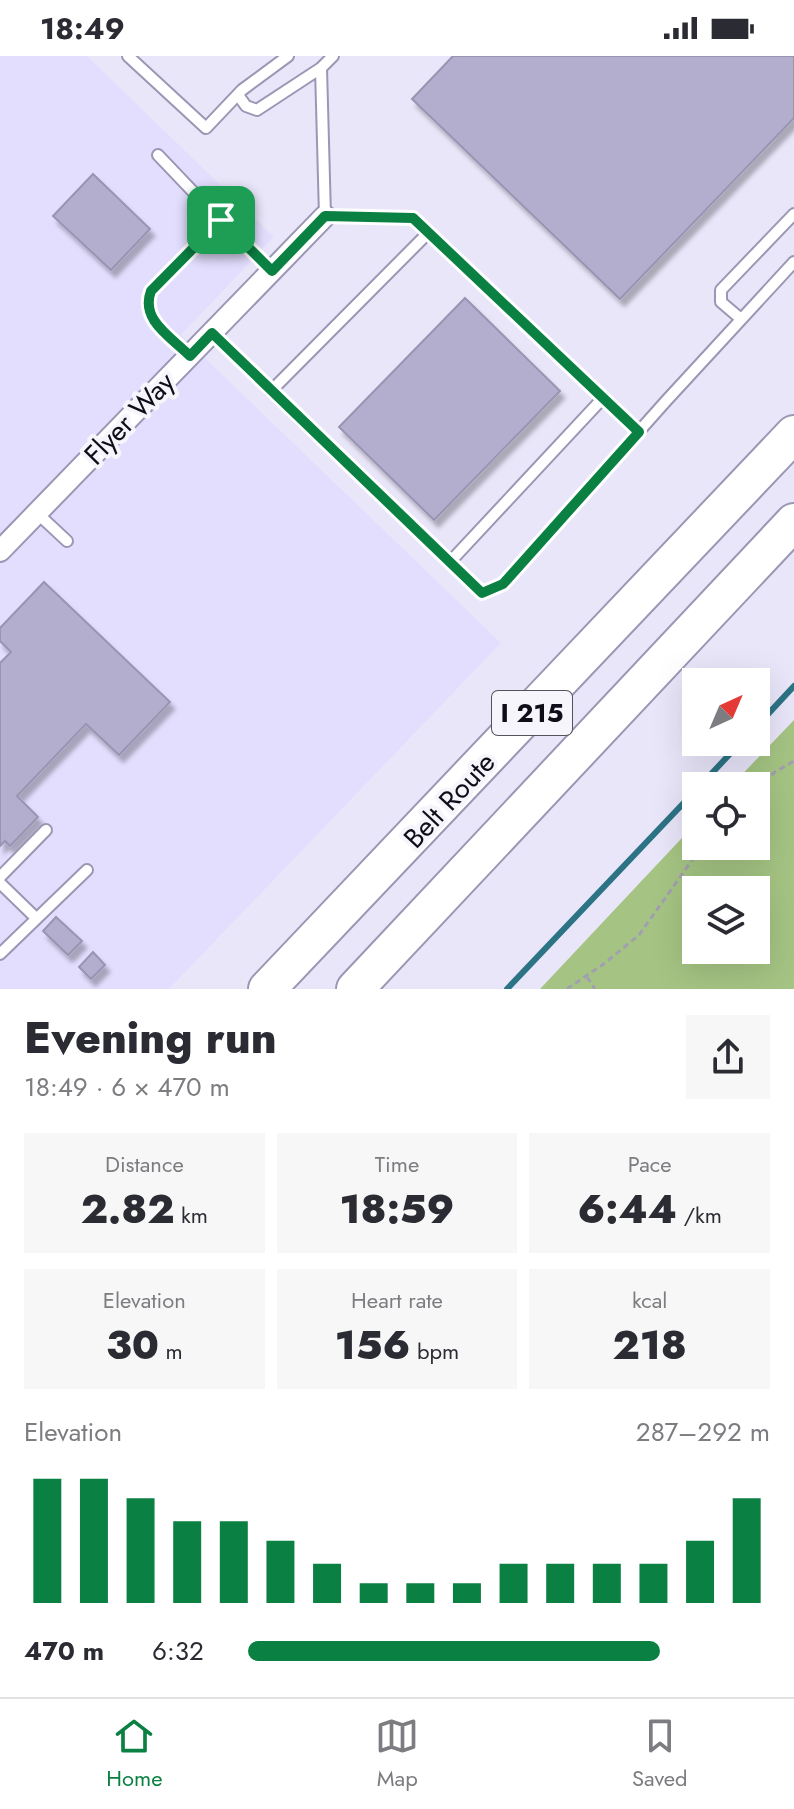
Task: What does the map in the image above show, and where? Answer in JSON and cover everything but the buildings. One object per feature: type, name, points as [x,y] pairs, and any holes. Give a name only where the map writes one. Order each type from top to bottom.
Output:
[{"type":"highway","name":"Belt Route","points":[[267,989],[794,434]]},
{"type":"highway","name":"I 215","points":[[355,989],[794,522]]},
{"type":"street","name":"Flyer Way","points":[[3,542],[37,513],[325,216]]},
{"type":"lane","points":[[128,56],[206,128],[238,95],[288,56]]},
{"type":"lane","points":[[238,95],[246,106],[257,110],[321,68],[333,56]]},
{"type":"lane","points":[[321,68],[325,216],[413,218],[639,432]]},
{"type":"lane","points":[[158,155],[272,271]]},
{"type":"lane","points":[[741,319],[721,302],[721,290],[794,214]]},
{"type":"lane","points":[[190,356],[151,318],[146,303],[151,291],[221,220]]},
{"type":"lane","points":[[271,391],[429,232]]},
{"type":"lane","points":[[212,333],[482,593],[503,584],[794,262]]},
{"type":"lane","points":[[450,562],[603,398]]},
{"type":"lane","points":[[37,513],[67,541]]},
{"type":"lane","points":[[35,917],[0,880],[46,830]]},
{"type":"lane","points":[[0,954],[87,870]]},
{"type":"path","points":[[770,776],[794,761]]},
{"type":"path","points":[[567,989],[587,977],[639,935],[692,860]]},
{"type":"path","points":[[587,977],[595,989]]},
{"type":"shaded area","points":[[0,56],[87,56],[274,237],[181,335],[501,643],[169,989],[0,989]]},
{"type":"green space","points":[[794,720],[794,989],[540,989],[682,838],[682,860],[770,860],[770,772],[744,772],[760,756],[770,756],[770,745]]},
{"type":"waterway","points":[[770,712],[794,686]]},
{"type":"waterway","points":[[713,772],[728,756]]},
{"type":"waterway","points":[[507,989],[682,805]]},
{"type":"route","points":[[325,216],[413,218],[639,432],[503,584],[482,593],[212,333],[190,356],[151,318],[146,303],[151,291],[221,220],[272,271],[325,216]]}]
